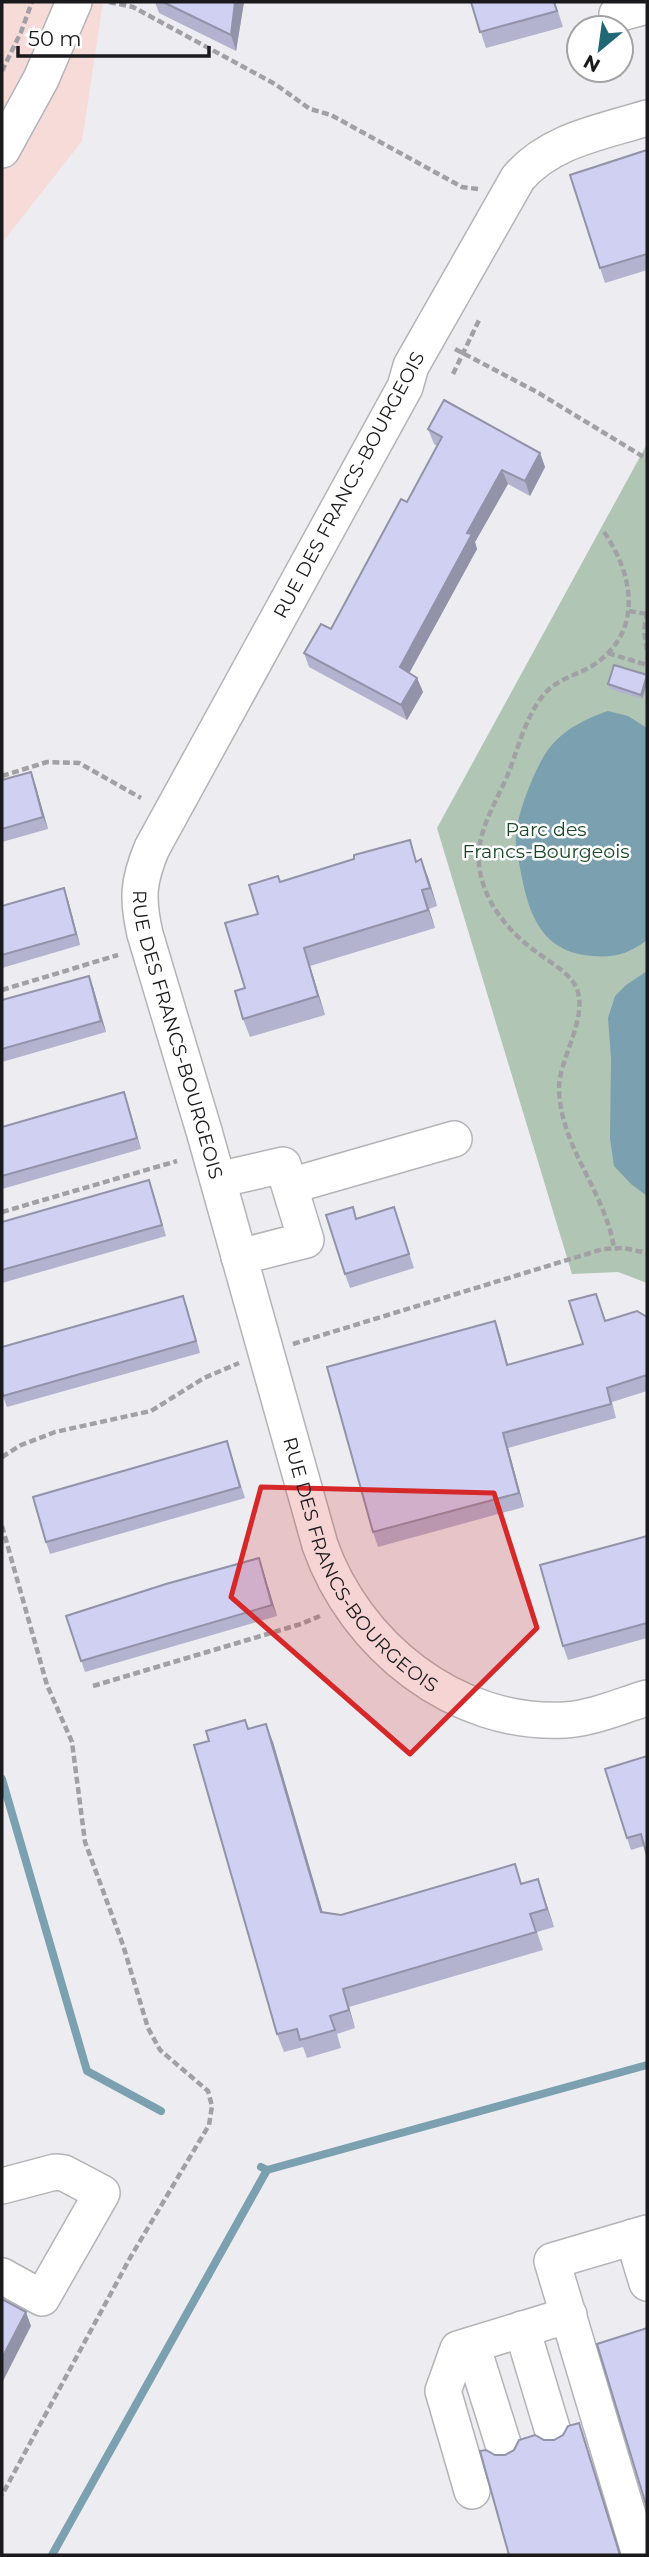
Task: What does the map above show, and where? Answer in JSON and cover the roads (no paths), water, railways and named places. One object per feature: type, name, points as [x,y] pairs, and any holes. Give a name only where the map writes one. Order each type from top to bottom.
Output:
[{"type":"street","points":[[2,150],[41,79],[74,2]]},
{"type":"street","name":"RUE DES FRANCS-BOURGEOIS","points":[[647,118],[559,147],[535,160],[518,178],[411,366],[405,387],[147,861],[139,888],[143,925],[328,1567],[348,1603],[375,1639],[407,1667],[424,1679],[473,1704],[512,1715],[550,1720],[597,1715],[647,1698]]},
{"type":"street","points":[[290,1186],[454,1139]]},
{"type":"street","points":[[218,1180],[283,1165],[306,1240],[239,1257]]},
{"type":"street","points":[[2,2186],[55,2172],[64,2173],[102,2193],[42,2298],[2,2276]]},
{"type":"street","points":[[640,2555],[552,2261],[640,2235],[647,2283]]},
{"type":"street","points":[[472,2491],[443,2391],[458,2349],[569,2315]]},
{"type":"street","points":[[522,2329],[554,2435]]},
{"type":"street","points":[[472,2345],[505,2450]]},
{"type":"water","points":[[608,711],[628,716],[647,728],[647,940],[622,954],[593,956],[562,948],[541,930],[524,889],[516,840],[517,826],[528,790],[550,747],[576,725]]},
{"type":"water","points":[[647,971],[647,1196],[614,1166],[610,1139],[611,1058],[608,1018],[615,996]]},
{"type":"waterway","points":[[2,1779],[87,2071],[161,2111]]},
{"type":"waterway","points":[[261,2167],[267,2170],[647,2065]]},
{"type":"waterway","points":[[52,2555],[267,2170]]},
{"type":"park label","name":"Parc des Francs-Bourgeois","points":[[546,840]]}]
